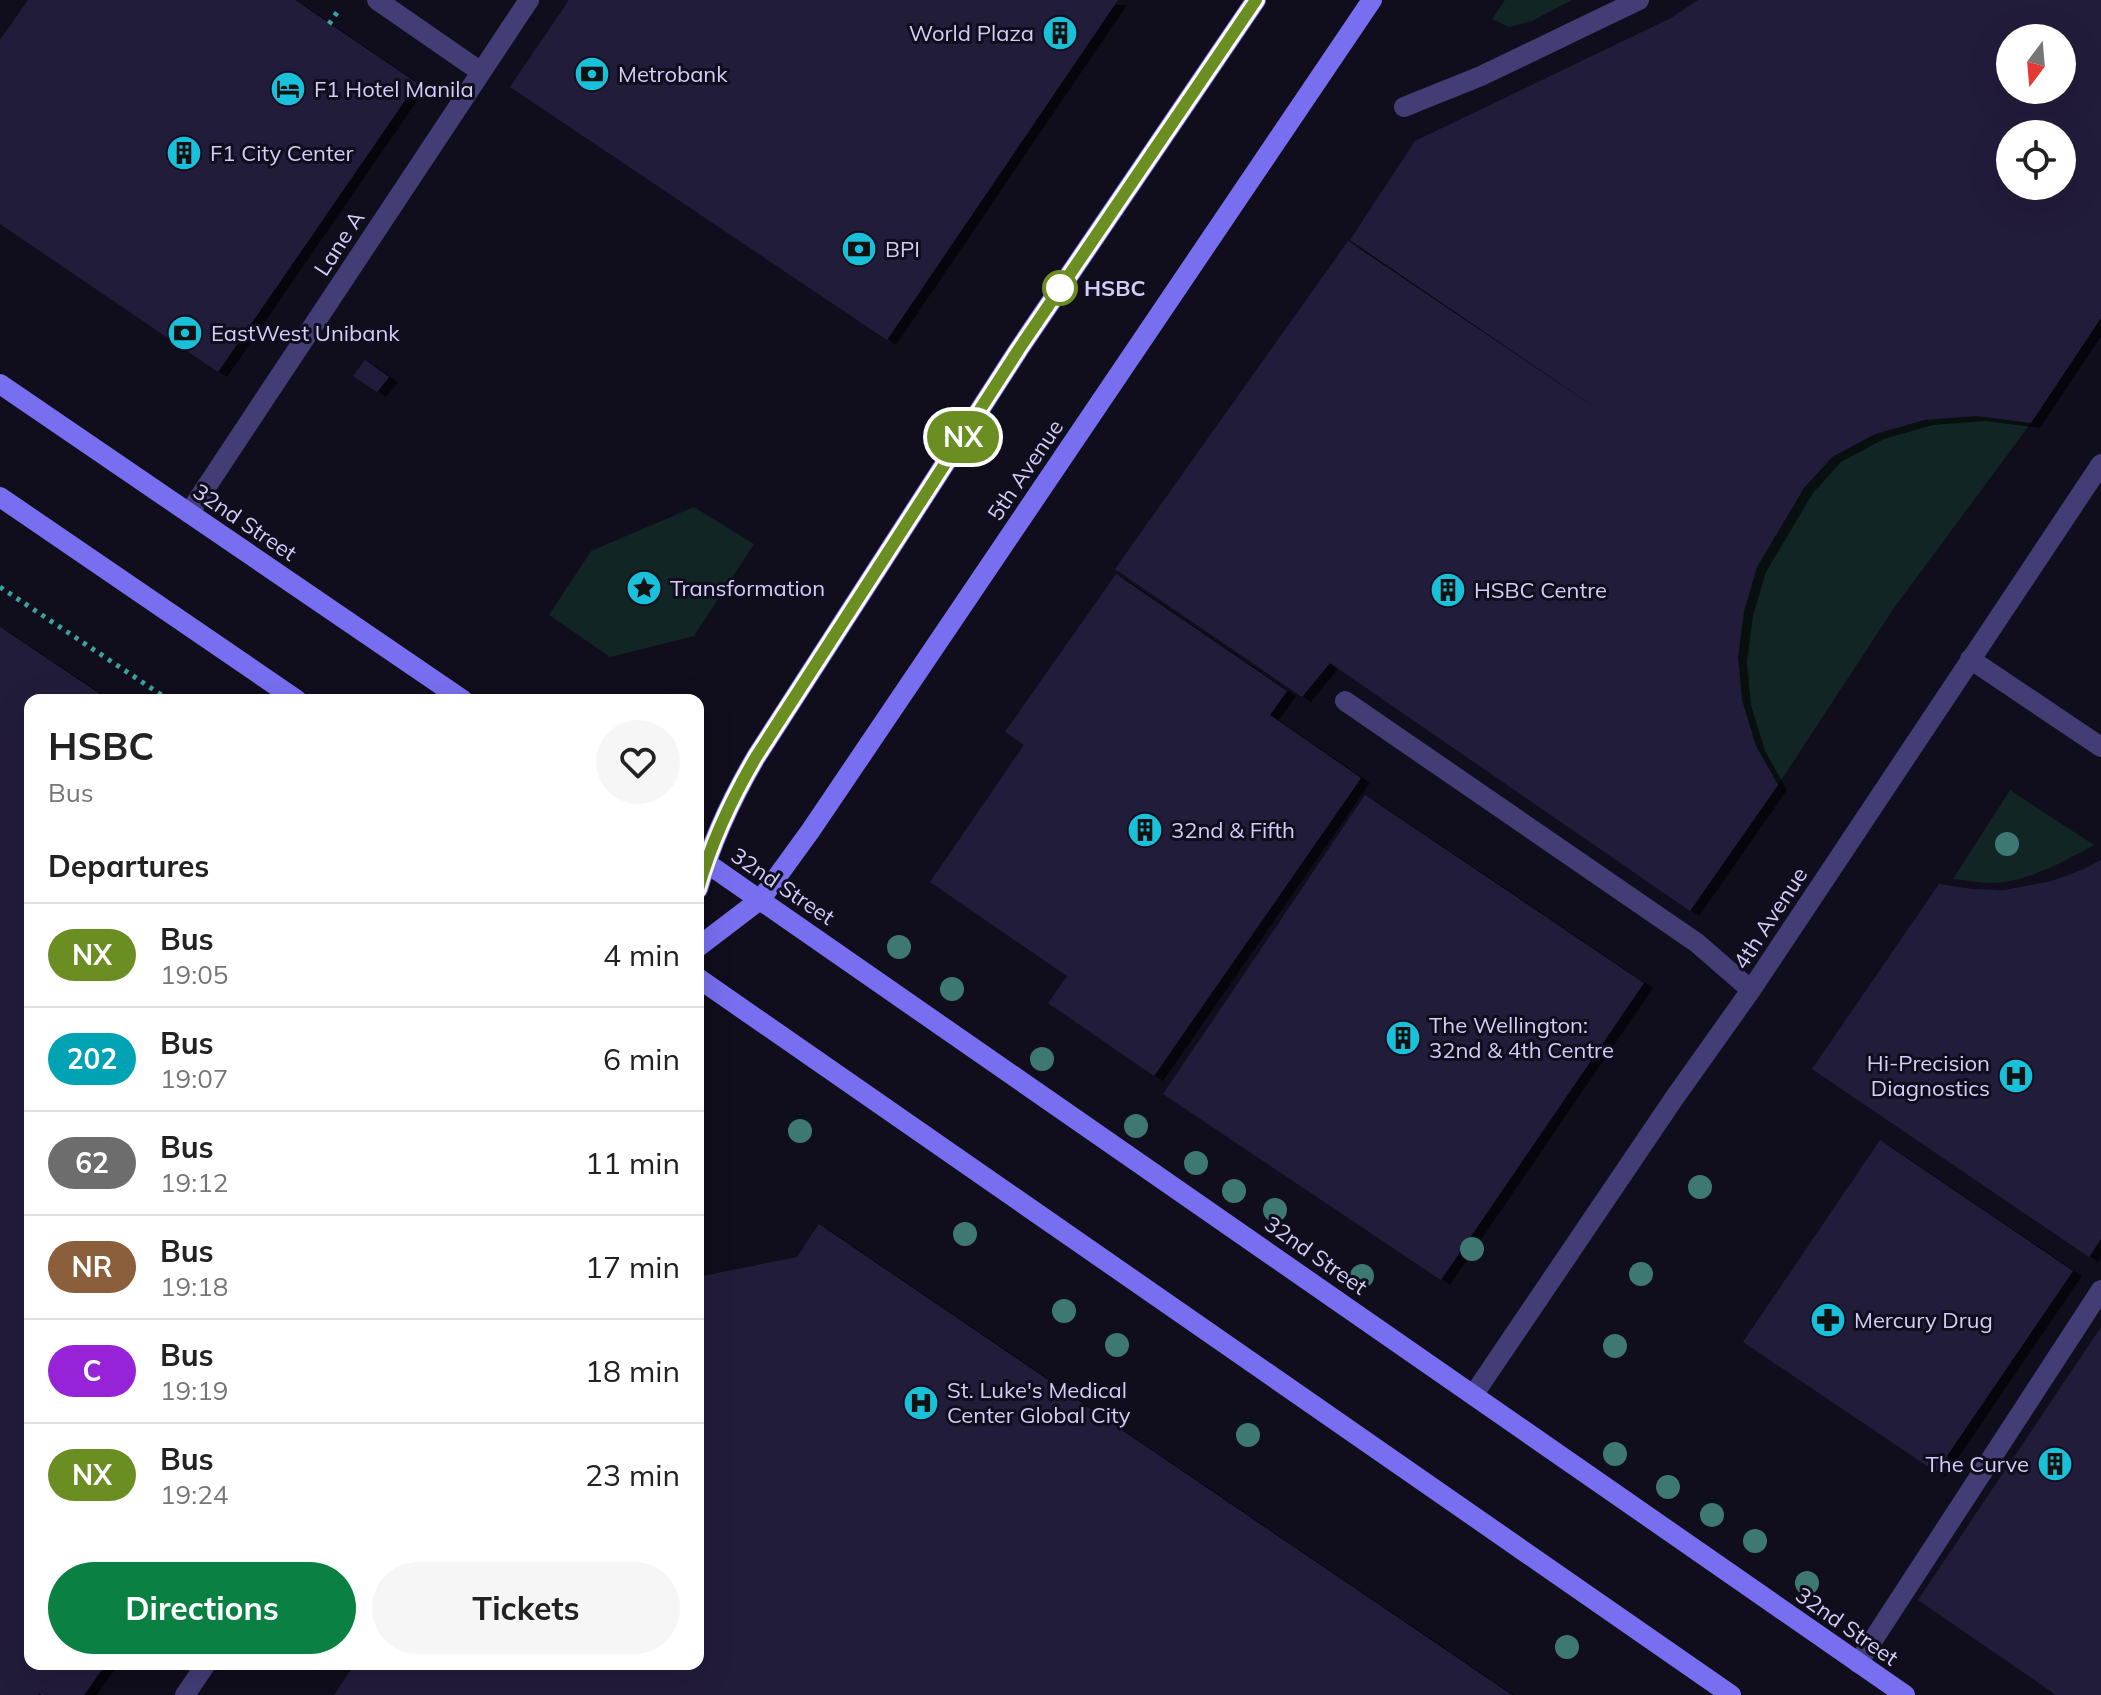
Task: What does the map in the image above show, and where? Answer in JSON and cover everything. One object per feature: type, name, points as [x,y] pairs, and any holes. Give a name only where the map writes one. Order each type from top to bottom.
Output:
[{"type":"main road","points":[[704,855],[740,784],[1019,349],[1256,0]]},
{"type":"main road","name":"5th Avenue","points":[[704,942],[761,899],[820,816],[1372,0]]},
{"type":"main road","name":"32nd Street","points":[[0,384],[454,694]]},
{"type":"main road","points":[[0,497],[288,694]]},
{"type":"main road","name":"32nd Street","points":[[704,860],[1905,1695]]},
{"type":"main road","points":[[704,982],[1731,1695]]},
{"type":"street","points":[[377,0],[481,72]]},
{"type":"street","name":"Lane A","points":[[189,513],[529,0]]},
{"type":"street","points":[[1404,107],[1481,76],[1639,0]]},
{"type":"street","name":"4th Avenue","points":[[1474,1394],[1751,990],[2101,464]]},
{"type":"street","points":[[1970,659],[2101,747]]},
{"type":"street","points":[[1345,701],[1697,943],[1751,990]]},
{"type":"street","points":[[1858,1663],[2101,1290]]},
{"type":"street","points":[[185,1695],[202,1670]]},
{"type":"path","points":[[329,24],[338,10]]},
{"type":"path","points":[[0,587],[160,694]]},
{"type":"green space","points":[[1505,0],[1572,0],[1532,21],[1509,27],[1492,19]]},
{"type":"green space","points":[[1976,416],[2031,423],[1894,608],[1778,785],[1756,746],[1742,700],[1738,657],[1744,611],[1757,567],[1804,488],[1832,457],[1875,434],[1924,420]]},
{"type":"green space","points":[[694,507],[754,544],[694,636],[610,657],[549,615],[591,551]]},
{"type":"green space","points":[[2010,790],[2094,845],[2045,870],[2018,879],[1991,883],[1953,879]]},
{"type":"building","name":"F1 City Center","points":[[28,0],[295,0],[417,83],[218,372],[0,224],[0,40]]},
{"type":"building","points":[[569,0],[1118,0],[887,340],[510,87]]},
{"type":"building","points":[[1698,0],[2101,0],[2101,318],[2031,423],[1976,416],[1924,420],[1875,434],[1832,457],[1804,488],[1757,567],[1744,611],[1738,657],[1742,700],[1756,746],[1778,785],[1690,911],[1330,663],[1302,697],[1115,569],[1348,241],[1621,425],[1350,240],[1415,141],[1671,18]]},
{"type":"building","points":[[365,360],[389,377],[377,392],[353,376]]},
{"type":"building","name":"32nd & Fifth","points":[[1116,574],[1287,691],[1270,715],[1361,778],[1154,1076],[1048,1003],[1067,976],[930,882],[1024,745],[1005,732]]},
{"type":"building","points":[[0,627],[100,694],[24,694],[24,1670],[102,1670],[84,1695],[0,1695]]},
{"type":"building","name":"The Wellington: 32nd & 4th Centre","points":[[1365,795],[1644,983],[1441,1280],[1163,1094]]},
{"type":"building","points":[[2101,860],[2101,1239],[2089,1257],[1812,1069],[1939,884],[2004,890],[2052,881]]},
{"type":"building","points":[[1880,1140],[2073,1271],[1936,1472],[1743,1342]]},
{"type":"building","name":"St. Luke's Medical Center Global City","points":[[819,1224],[1512,1695],[334,1695],[351,1670],[704,1670],[704,1276],[797,1257]]},
{"type":"building","name":"The Curve","points":[[2101,1327],[2101,1695],[2056,1695],[1918,1600]]},
{"type":"bus line","name":"NX","points":[[704,869],[740,784],[756,757],[1019,349],[1256,0]]},
{"type":"place","name":"World Plaza","points":[[1060,33]]},
{"type":"place","name":"Metrobank","points":[[592,74]]},
{"type":"place","name":"F1 Hotel Manila","points":[[288,89]]},
{"type":"place","name":"F1 City Center","points":[[184,153]]},
{"type":"place","name":"BPI","points":[[859,249]]},
{"type":"place","name":"HSBC","points":[[1060,288]]},
{"type":"place","name":"EastWest Unibank","points":[[185,333]]},
{"type":"place","name":"Transformation","points":[[644,588]]},
{"type":"place","name":"HSBC Centre","points":[[1448,590]]},
{"type":"place","name":"32nd & Fifth","points":[[1145,830]]},
{"type":"place","name":"The Wellington: 32nd & 4th Centre","points":[[1403,1038]]},
{"type":"place","name":"Hi-Precision Diagnostics","points":[[2016,1076]]},
{"type":"place","name":"Mercury Drug","points":[[1828,1320]]},
{"type":"place","name":"St. Luke's Medical Center Global City","points":[[921,1403]]},
{"type":"place","name":"The Curve","points":[[2055,1464]]}]
